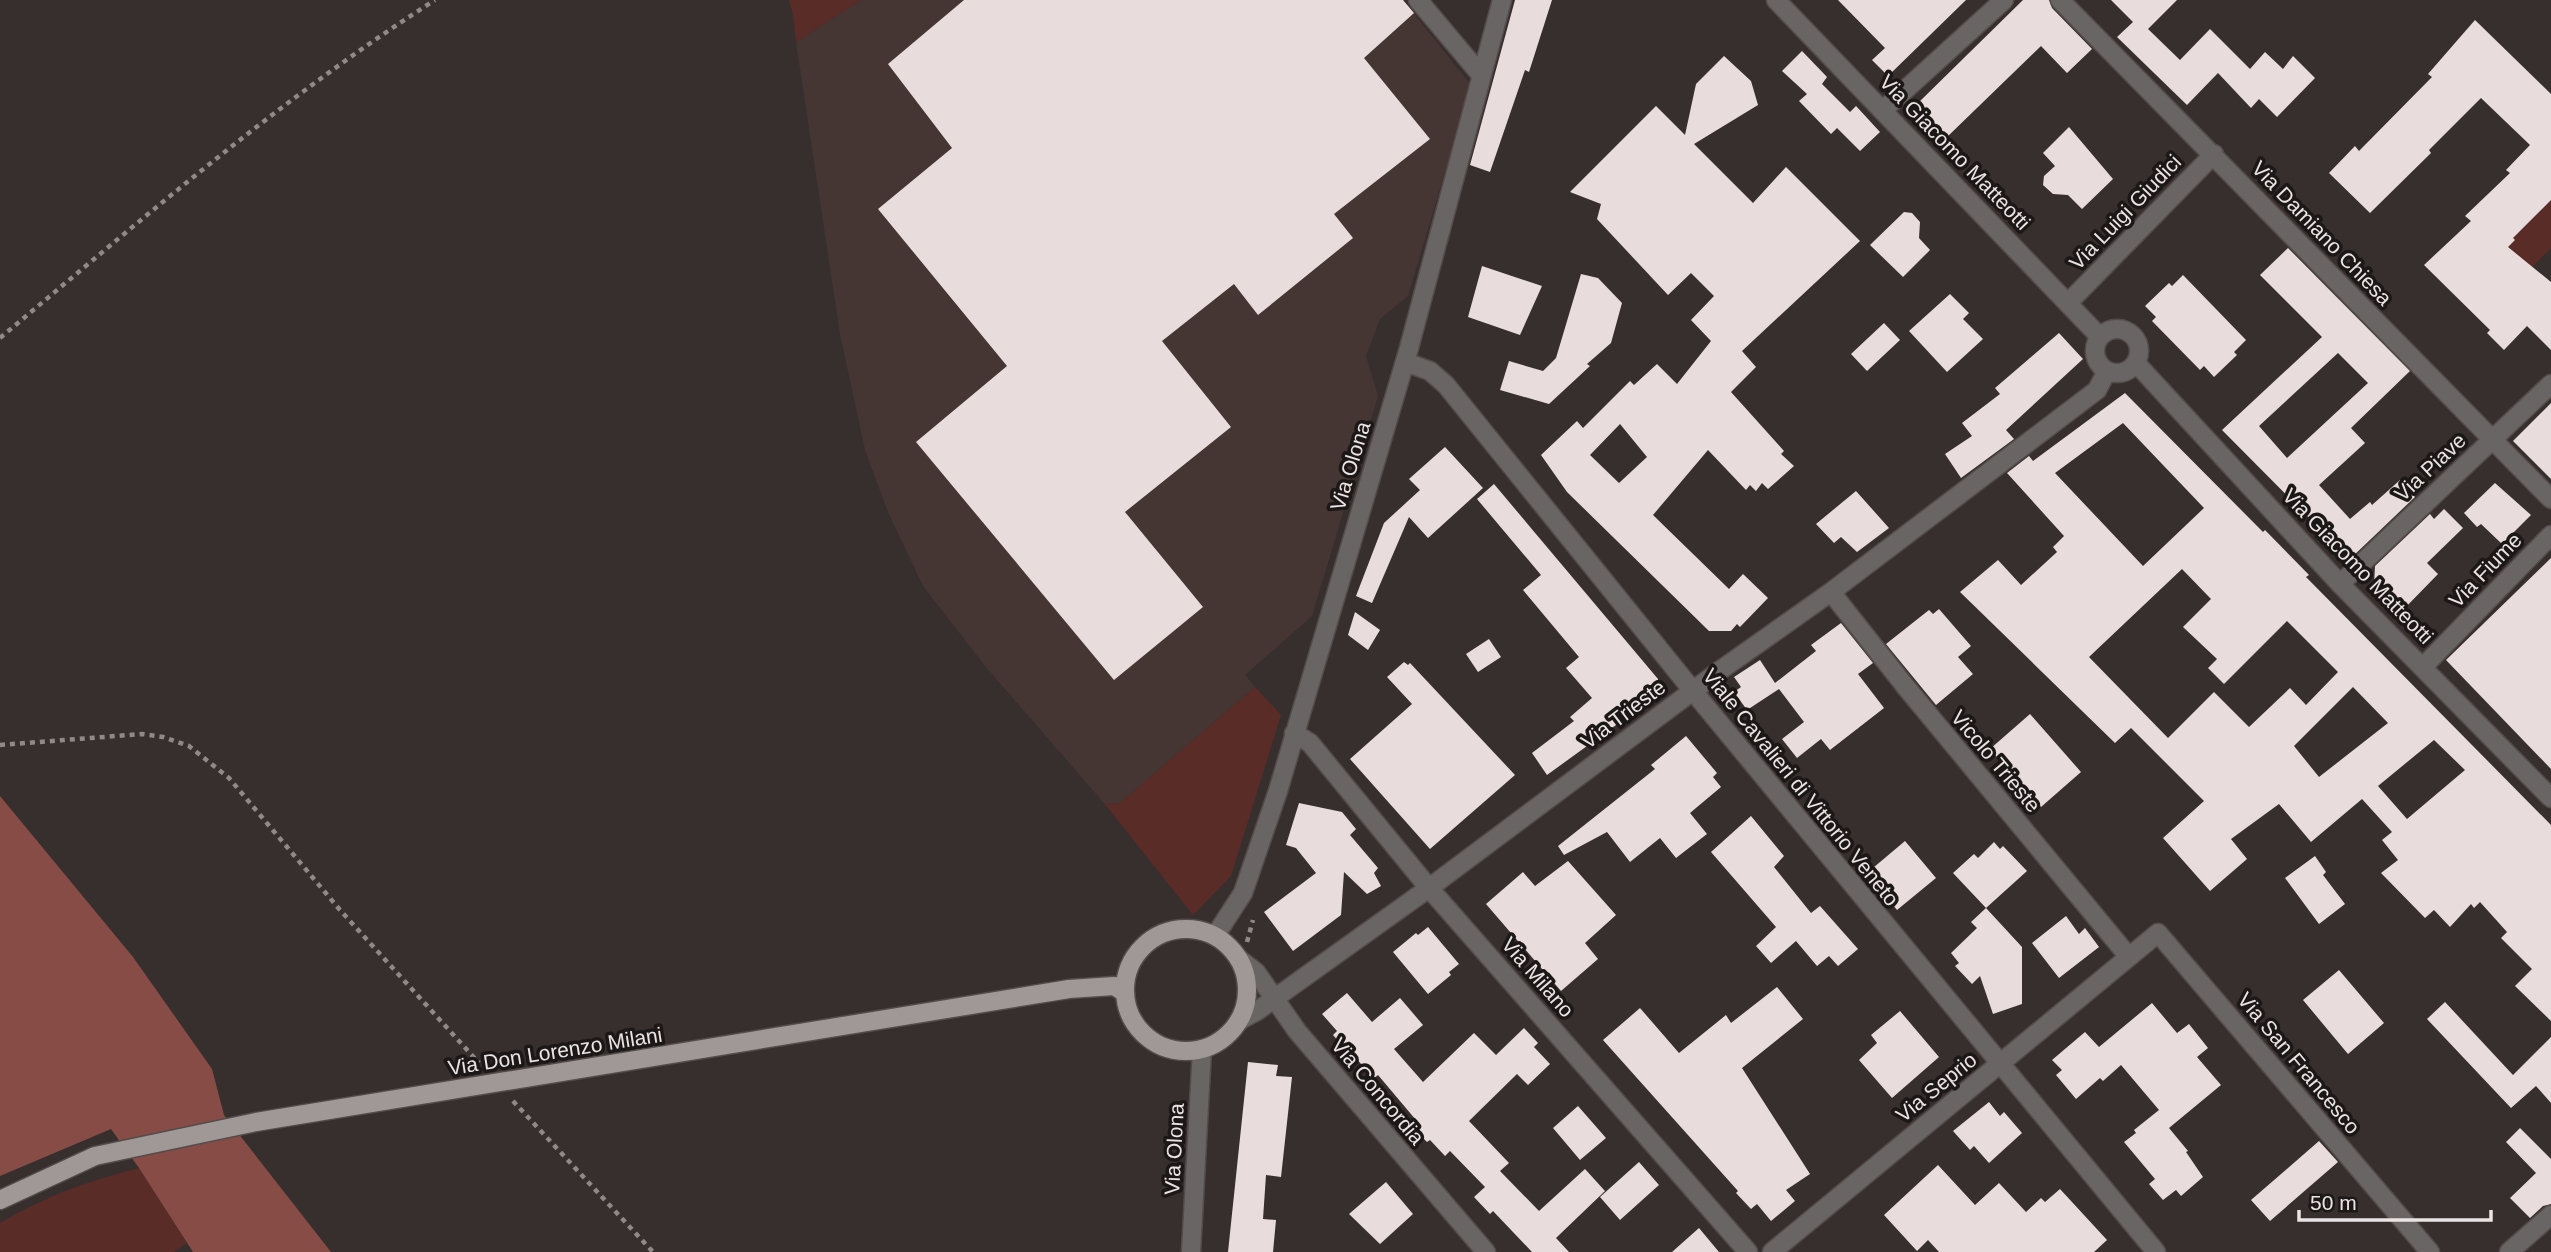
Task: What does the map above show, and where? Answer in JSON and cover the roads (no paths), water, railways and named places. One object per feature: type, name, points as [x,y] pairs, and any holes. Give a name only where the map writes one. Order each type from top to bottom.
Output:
[{"type":"main road","points":[[1180,929],[1198,929],[1229,945],[1239,959],[1248,989],[1246,1004],[1240,1020],[1217,1042],[1202,1049],[1184,1051],[1167,1048],[1138,1027],[1129,1011],[1125,993],[1130,966],[1146,943],[1161,934],[1180,929]]},
{"type":"main road","name":"Via Don Lorenzo Milani","points":[[0,1200],[95,1156],[256,1122],[1069,989],[1114,986],[1125,993]]},
{"type":"street","points":[[1418,0],[1480,75]]},
{"type":"street","name":"Via Olona","points":[[1215,936],[1242,893],[1278,791],[1405,362],[1502,0]]},
{"type":"street","name":"Via Giacomo Matteotti","points":[[1776,0],[2100,337]]},
{"type":"street","points":[[1883,110],[2004,0]]},
{"type":"street","name":"Via Damiano Chiesa","points":[[2060,0],[2551,499]]},
{"type":"street","name":"Via Luigi Giudici","points":[[2069,302],[2214,155]]},
{"type":"street","points":[[2118,328],[2130,333],[2138,344],[2136,363],[2126,372],[2107,371],[2095,356],[2100,337],[2111,329],[2118,328]]},
{"type":"street","name":"Viale Cavalieri di Vittorio Veneto","points":[[1405,362],[1430,371],[1446,385],[1692,691],[2156,1252]]},
{"type":"street","name":"Via Giacomo Matteotti","points":[[2136,363],[2340,584],[2551,797]]},
{"type":"street","name":"Via Trieste","points":[[1240,1020],[1257,1011],[1429,888],[1692,691],[1831,592],[2097,390],[2107,371]]},
{"type":"street","name":"Via Piave","points":[[2340,584],[2551,384]]},
{"type":"street","name":"Via Fiume","points":[[2423,667],[2551,534]]},
{"type":"street","name":"Vicolo Trieste","points":[[1831,592],[1905,686],[2129,957]]},
{"type":"street","name":"Via Milano","points":[[1294,733],[1310,743],[1429,888],[1748,1252]]},
{"type":"street","name":"Via San Francesco","points":[[2129,957],[2158,933],[2430,1252]]},
{"type":"street","name":"Via Seprio","points":[[1772,1252],[2129,957]]},
{"type":"street","name":"Via Concordia","points":[[1239,959],[1256,972],[1297,1031],[1486,1252]]},
{"type":"street","name":"Via Olona","points":[[1191,1252],[1202,1049]]},
{"type":"street","points":[[2509,1252],[2551,1215]]}]
